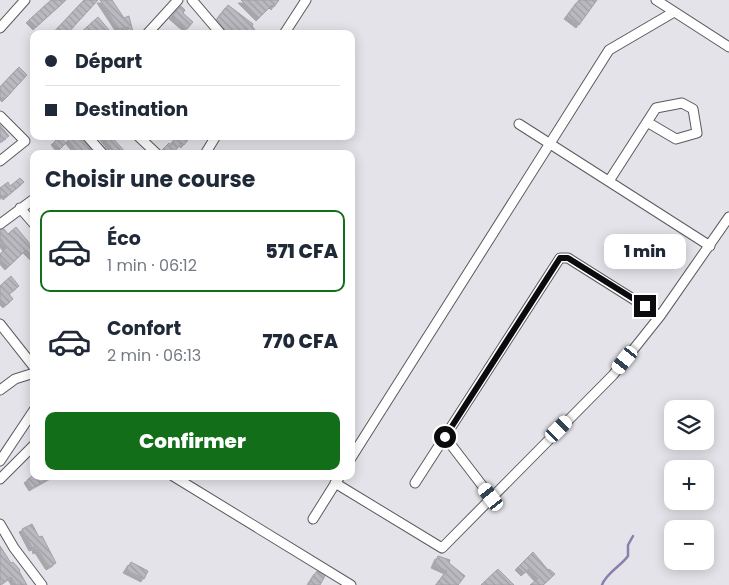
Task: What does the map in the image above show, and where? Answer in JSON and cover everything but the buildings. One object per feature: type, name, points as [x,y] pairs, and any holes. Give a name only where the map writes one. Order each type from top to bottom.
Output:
[{"type":"street","points":[[0,28],[25,0]]},
{"type":"street","points":[[152,30],[178,0]]},
{"type":"street","points":[[192,0],[218,30]]},
{"type":"street","points":[[287,30],[306,0]]},
{"type":"street","points":[[656,0],[726,45],[729,35]]},
{"type":"street","points":[[355,452],[609,50],[674,12]]},
{"type":"street","points":[[609,181],[656,108],[682,103],[693,109],[697,133],[676,139],[647,122]]},
{"type":"street","points":[[0,116],[25,141],[0,161]]},
{"type":"street","points":[[519,124],[710,246]]},
{"type":"street","points":[[91,140],[99,150]]},
{"type":"street","points":[[142,140],[153,150]]},
{"type":"street","points":[[0,224],[30,202]]},
{"type":"street","points":[[20,208],[30,219]]},
{"type":"street","points":[[313,520],[338,480],[442,548],[613,375],[660,316],[729,217]]},
{"type":"street","points":[[416,483],[560,258],[568,258],[660,316]]},
{"type":"street","points":[[0,324],[30,362]]},
{"type":"street","points":[[0,390],[15,379],[30,375]]},
{"type":"street","points":[[0,462],[30,416]]},
{"type":"street","points":[[445,437],[491,497]]},
{"type":"street","points":[[0,479],[30,449]]},
{"type":"street","points":[[180,480],[351,585]]},
{"type":"street","points":[[0,524],[14,548],[42,585]]},
{"type":"waterway","points":[[602,585],[607,577],[628,556],[628,545],[633,536]]},
{"type":"route","points":[[445,437],[560,258],[568,258],[645,306]]}]
